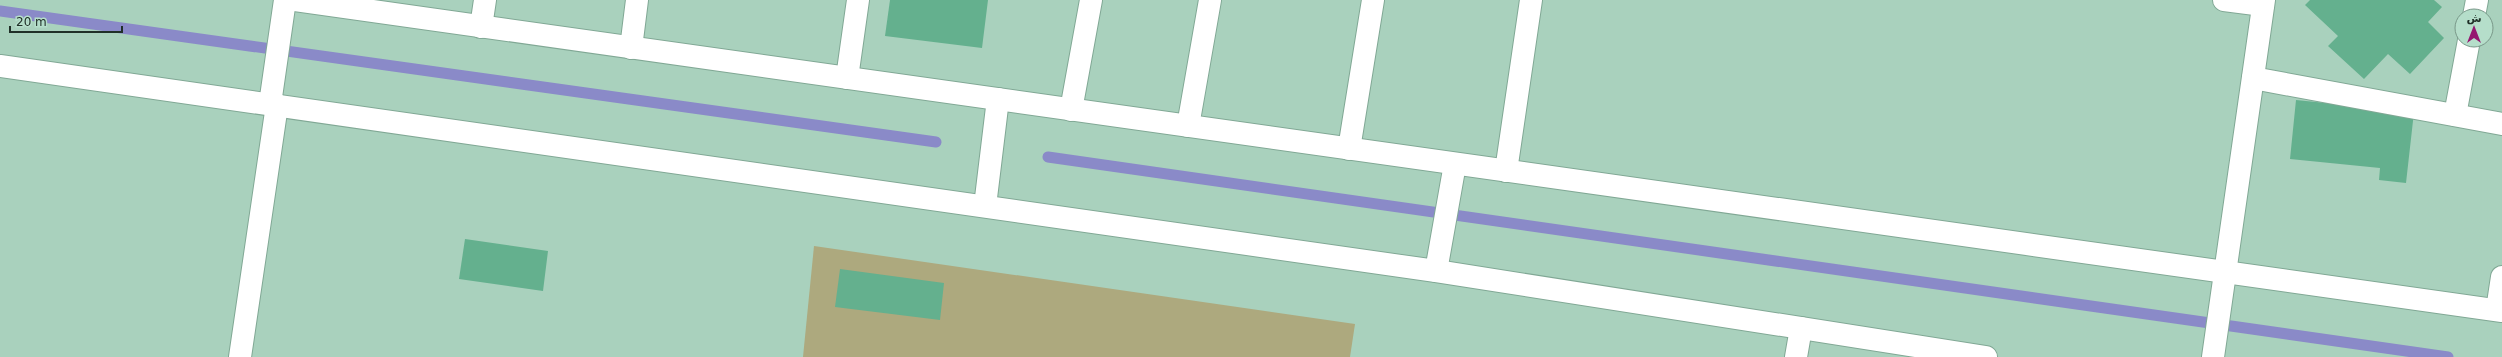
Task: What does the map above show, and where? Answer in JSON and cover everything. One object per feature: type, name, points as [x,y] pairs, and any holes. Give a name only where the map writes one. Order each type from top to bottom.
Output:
[{"type":"street","points":[[240,357],[285,0]]},
{"type":"street","points":[[295,0],[2500,311],[2502,277]]},
{"type":"street","points":[[481,27],[485,0]]},
{"type":"street","points":[[631,48],[638,0]]},
{"type":"street","points":[[847,78],[858,0]]},
{"type":"street","points":[[1071,110],[1091,0]]},
{"type":"street","points":[[1188,126],[1210,0]]},
{"type":"street","points":[[1349,149],[1373,0]]},
{"type":"street","points":[[1506,171],[1531,0]]},
{"type":"street","points":[[2213,357],[2264,3],[2224,0]]},
{"type":"street","points":[[2455,115],[2468,48]]},
{"type":"street","points":[[0,66],[1436,271],[1986,357]]},
{"type":"street","points":[[2253,78],[2502,124]]},
{"type":"street","points":[[985,206],[998,99]]},
{"type":"street","points":[[1436,271],[1456,164]]},
{"type":"street","points":[[1796,357],[1801,328]]},
{"type":"shaded area","points":[[814,246],[1355,324],[1350,357],[803,357]]},
{"type":"building","points":[[890,0],[988,0],[982,48],[885,36]]},
{"type":"building","points":[[2310,0],[2434,0],[2442,7],[2428,22],[2444,38],[2410,74],[2388,54],[2364,79],[2328,46],[2338,36],[2305,5]]},
{"type":"building","points":[[2296,100],[2414,112],[2406,183],[2379,180],[2380,168],[2290,159]]},
{"type":"building","points":[[465,239],[548,251],[543,291],[459,279]]},
{"type":"building","points":[[840,269],[944,283],[940,320],[835,307]]},
{"type":"waterway","points":[[0,11],[936,142]]},
{"type":"waterway","points":[[1048,157],[2448,357]]}]
